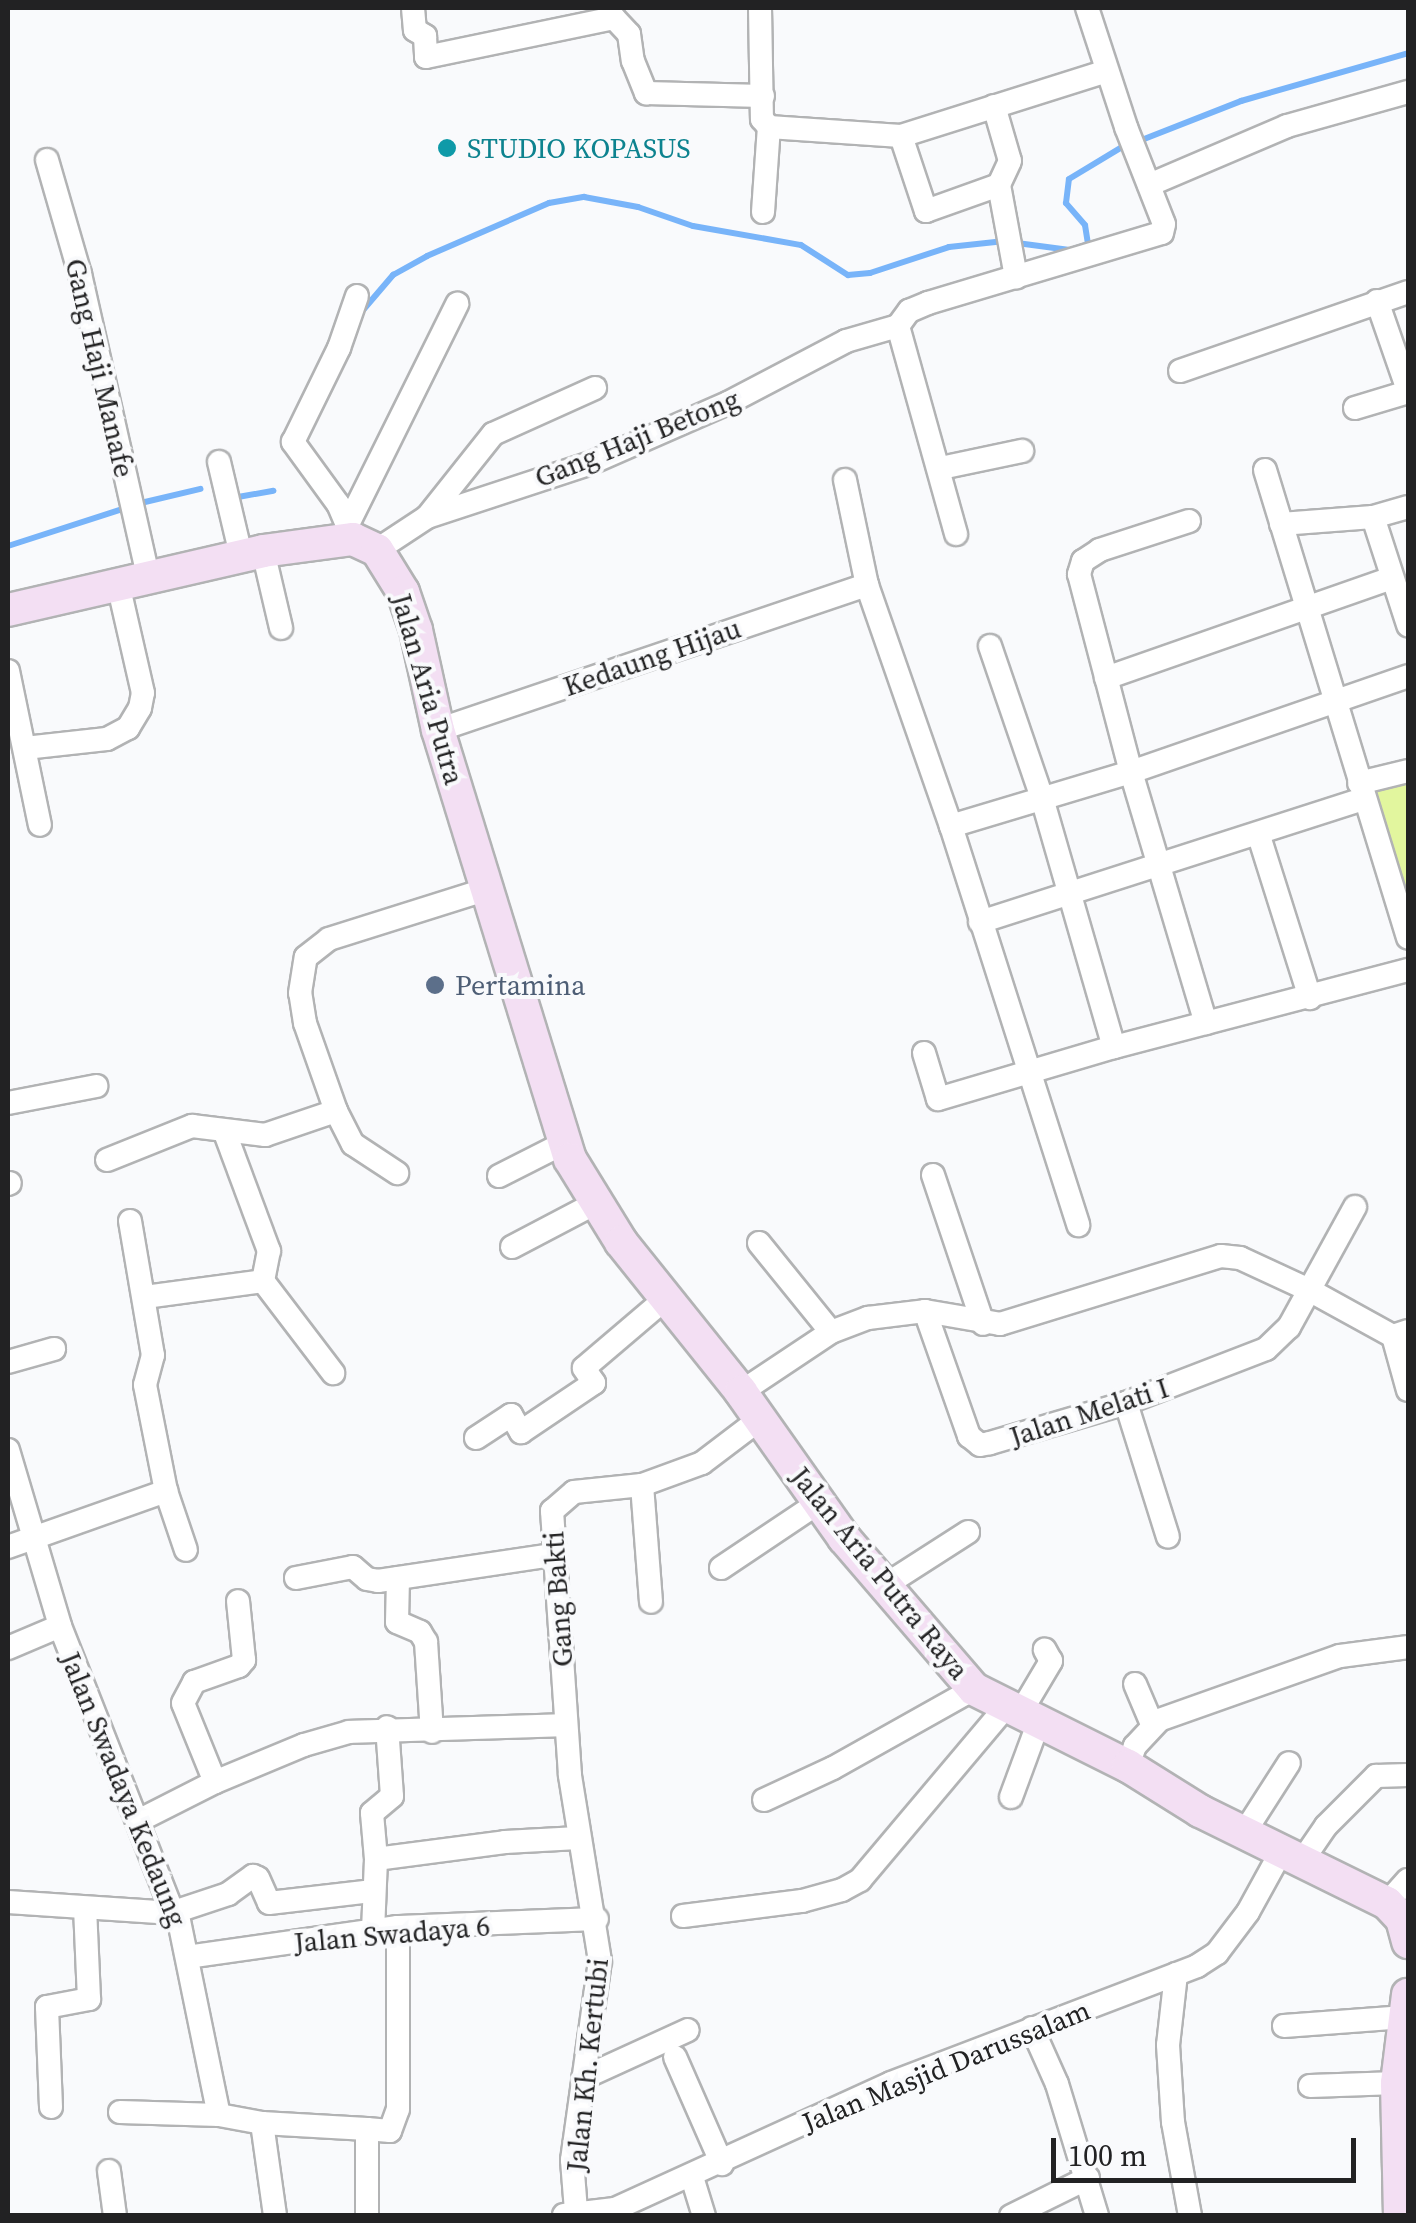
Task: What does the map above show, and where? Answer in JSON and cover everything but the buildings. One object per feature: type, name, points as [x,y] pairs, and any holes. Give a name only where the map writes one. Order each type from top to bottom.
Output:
[{"type":"main road","points":[[8,610],[252,553],[359,538]]},
{"type":"main road","name":"Jalan Aria Putra","points":[[359,538],[403,592],[438,730],[580,1176]]},
{"type":"main road","name":"Jalan Aria Putra Raya","points":[[580,1176],[665,1299],[741,1392],[818,1503],[884,1586],[974,1688],[1021,1716],[1128,1766],[1291,1856],[1398,1891],[1408,1942]]},
{"type":"main road","points":[[1400,2216],[1401,2074],[1407,2006]]},
{"type":"street","points":[[413,8],[416,30],[425,36],[426,57],[614,18],[629,34],[633,61],[646,93],[762,96]]},
{"type":"street","points":[[760,8],[762,119],[769,127],[764,212]]},
{"type":"street","name":"Gang Haji Betong","points":[[359,538],[591,464],[728,403],[846,341],[898,326],[910,310],[928,302],[1158,236],[1164,224],[1126,128],[1087,8]]},
{"type":"street","points":[[769,127],[901,136],[1107,70]]},
{"type":"street","points":[[1149,185],[1288,126],[1408,92]]},
{"type":"street","points":[[901,136],[926,211],[998,185],[1010,166],[994,106]]},
{"type":"street","name":"Gang Haji Manafe","points":[[24,748],[107,739],[128,728],[140,708],[143,693],[133,580],[80,274],[48,160]]},
{"type":"street","points":[[998,185],[1016,277]]},
{"type":"street","points":[[1180,371],[1408,292]]},
{"type":"street","points":[[357,296],[340,348],[294,442],[314,466],[359,538]]},
{"type":"street","points":[[1356,408],[1408,391],[1376,301]]},
{"type":"street","points":[[359,538],[457,304]]},
{"type":"street","points":[[898,326],[941,468],[956,534]]},
{"type":"street","points":[[427,516],[480,445],[493,434],[595,388]]},
{"type":"street","points":[[941,468],[1022,451]]},
{"type":"street","points":[[219,462],[281,628]]},
{"type":"street","points":[[1265,470],[1332,702],[1408,938]]},
{"type":"street","points":[[845,480],[867,586],[951,826],[1078,1224]]},
{"type":"street","points":[[1280,524],[1373,517],[1408,507]]},
{"type":"street","points":[[1373,517],[1408,625]]},
{"type":"street","points":[[1189,521],[1119,542],[1082,561],[1079,574],[1131,772],[1206,1024]]},
{"type":"street","points":[[1106,678],[1392,578]]},
{"type":"street","name":"Kedaung Hijau","points":[[438,730],[867,586]]},
{"type":"street","points":[[990,646],[1042,798],[1114,1047]]},
{"type":"street","points":[[8,670],[40,825]]},
{"type":"street","points":[[951,826],[1131,772],[1408,676]]},
{"type":"street","points":[[980,922],[1259,836],[1408,771]]},
{"type":"street","points":[[1259,836],[1310,998]]},
{"type":"street","points":[[397,1173],[353,1144],[336,1111],[305,1023],[300,993],[306,957],[329,939],[488,888]]},
{"type":"street","points":[[924,1052],[938,1099],[1114,1047],[1408,970]]},
{"type":"street","points":[[8,1104],[96,1086]]},
{"type":"street","points":[[107,1160],[192,1126],[224,1133],[265,1135],[336,1111]]},
{"type":"street","points":[[224,1133],[270,1251],[262,1281]]},
{"type":"street","points":[[499,1176],[580,1176]]},
{"type":"street","points":[[512,1246],[580,1176]]},
{"type":"street","points":[[933,1176],[983,1324]]},
{"type":"street","name":"Jalan Melati I","points":[[925,1310],[969,1436],[980,1445],[1126,1403],[1266,1350],[1289,1327],[1356,1208]]},
{"type":"street","points":[[130,1221],[146,1296],[153,1355],[144,1385],[166,1491],[186,1550]]},
{"type":"street","points":[[759,1243],[831,1332]]},
{"type":"street","points":[[741,1392],[831,1332],[868,1318],[925,1310],[983,1324],[1019,1320],[1221,1256],[1240,1258],[1401,1334],[1408,1390]]},
{"type":"street","points":[[146,1296],[262,1281]]},
{"type":"street","points":[[262,1281],[333,1372]]},
{"type":"street","points":[[476,1438],[510,1415],[521,1432],[594,1384],[584,1368],[665,1299]]},
{"type":"street","points":[[8,1362],[54,1349]]},
{"type":"street","points":[[1126,1403],[1168,1537]]},
{"type":"street","name":"Gang Bakti","points":[[597,1920],[578,1838],[566,1725],[552,1511],[564,1497],[584,1489],[642,1485],[702,1462],[760,1419]]},
{"type":"street","name":"Jalan Swadaya Kedaung","points":[[8,1450],[60,1626],[175,1912],[219,2115]]},
{"type":"street","points":[[642,1485],[651,1602]]},
{"type":"street","points":[[8,1547],[166,1491]]},
{"type":"street","points":[[721,1568],[818,1503]]},
{"type":"street","points":[[884,1586],[968,1532]]},
{"type":"street","points":[[296,1578],[352,1567],[367,1579],[398,1578],[553,1555]]},
{"type":"street","points":[[398,1578],[398,1622],[420,1632],[426,1642],[432,1732]]},
{"type":"street","points":[[215,1782],[183,1703],[194,1682],[239,1666],[244,1660],[238,1602]]},
{"type":"street","points":[[8,1648],[60,1626]]},
{"type":"street","points":[[1128,1766],[1152,1724],[1340,1656],[1408,1647]]},
{"type":"street","points":[[682,1916],[802,1901],[842,1890],[860,1880],[1021,1716],[1051,1662],[1045,1650]]},
{"type":"street","points":[[1134,1684],[1152,1724]]},
{"type":"street","points":[[764,1800],[833,1768],[974,1688]]},
{"type":"street","points":[[1011,1797],[1021,1716]]},
{"type":"street","points":[[138,1821],[215,1782],[304,1745],[349,1732],[566,1725]]},
{"type":"street","points":[[372,1931],[376,1859],[372,1813],[392,1796],[388,1728]]},
{"type":"street","points":[[1244,1833],[1290,1763]]},
{"type":"street","name":"Jalan Masjid Darussalam","points":[[569,2214],[614,2209],[722,2164],[891,2083],[1176,1974],[1217,1952],[1291,1856],[1376,1776],[1408,1775]]},
{"type":"street","points":[[376,1859],[505,1842],[578,1838]]},
{"type":"street","points":[[8,1902],[175,1912],[228,1894],[253,1876],[258,1878],[269,1903],[373,1890]]},
{"type":"street","points":[[52,2107],[47,2007],[89,1999],[86,1908]]},
{"type":"street","name":"Jalan Swadaya 6","points":[[187,1957],[398,1927],[597,1920]]},
{"type":"street","name":"Jalan Kh. Kertubi","points":[[569,2214],[572,2160],[599,1976],[597,1920]]},
{"type":"street","points":[[120,2112],[219,2115],[262,2123],[390,2131],[398,2109],[398,1927]]},
{"type":"street","points":[[1176,1974],[1169,2064],[1173,2122],[1190,2216]]},
{"type":"street","points":[[1284,2026],[1407,2006]]},
{"type":"street","points":[[1032,2028],[1056,2084],[1097,2216]]},
{"type":"street","points":[[583,2078],[688,2030]]},
{"type":"street","points":[[675,2056],[722,2164]]},
{"type":"street","points":[[1310,2086],[1401,2074]]},
{"type":"street","points":[[262,2123],[275,2216]]},
{"type":"street","points":[[366,2216],[367,2129]]},
{"type":"street","points":[[109,2171],[115,2216]]},
{"type":"street","points":[[692,2177],[704,2216]]},
{"type":"street","points":[[1010,2216],[1088,2178]]},
{"type":"green space","points":[[1408,771],[1408,938],[1359,783]]},
{"type":"waterway","points":[[1139,141],[1241,101],[1408,53]]},
{"type":"waterway","points":[[1017,243],[1070,250],[1088,244],[1085,225],[1066,203],[1069,179],[1127,144]]},
{"type":"waterway","points":[[364,309],[393,275],[427,256],[549,203],[584,197],[638,207],[693,226],[801,245],[848,275],[870,273],[949,247],[1005,241]]},
{"type":"waterway","points":[[145,502],[200,489]]},
{"type":"waterway","points":[[238,497],[273,491]]},
{"type":"waterway","points":[[8,546],[126,508]]},
{"type":"place","name":"STUDIO KOPASUS","points":[[447,148]]},
{"type":"place","name":"Pertamina","points":[[435,985]]}]
